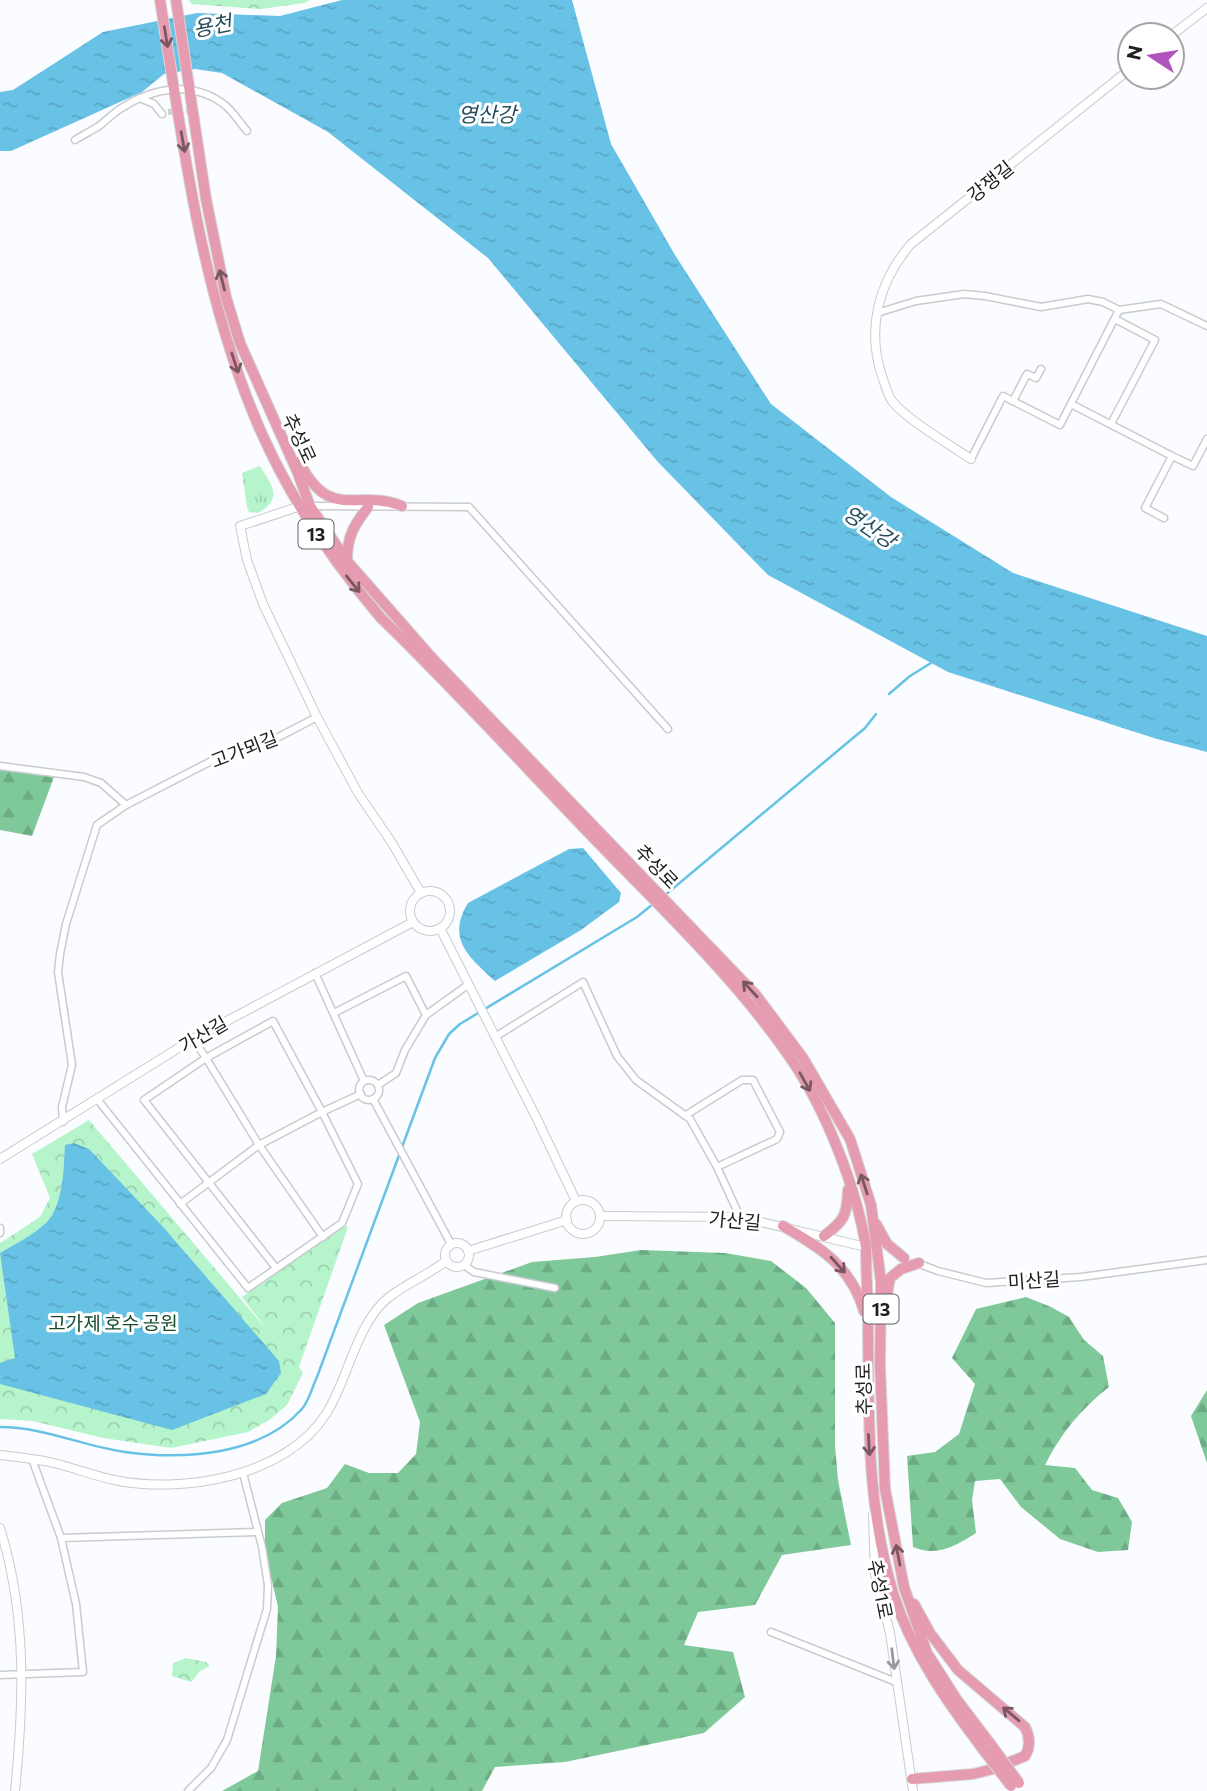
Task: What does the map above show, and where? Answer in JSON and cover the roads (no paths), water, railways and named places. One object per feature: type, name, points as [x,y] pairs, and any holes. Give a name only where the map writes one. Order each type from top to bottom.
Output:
[{"type":"main road","name":"추성로","points":[[160,0],[202,246],[216,303],[251,410],[305,506],[321,543],[381,618],[648,888]]},
{"type":"main road","name":"추성로","points":[[176,0],[215,253],[240,343],[297,471],[305,506],[347,561],[433,659],[672,914],[750,1005],[797,1067],[838,1150],[881,1282],[881,1401],[885,1489],[904,1587],[928,1653],[987,1747],[1018,1788]]},
{"type":"main road","points":[[251,370],[313,485],[339,501],[390,502],[402,506]]},
{"type":"main road","points":[[347,561],[348,539],[352,528],[368,507]]},
{"type":"main road","name":"추성로","points":[[672,914],[756,995],[803,1058],[850,1139],[874,1220],[868,1326],[868,1443],[872,1495],[882,1547],[905,1625],[950,1706],[987,1747]]},
{"type":"main road","points":[[824,1236],[843,1220],[848,1208],[848,1183]]},
{"type":"main road","points":[[874,1220],[887,1244],[905,1258]]},
{"type":"main road","points":[[783,1226],[822,1248],[838,1264],[859,1293],[868,1326]]},
{"type":"main road","points":[[881,1319],[890,1278],[901,1269],[919,1264]]},
{"type":"main road","points":[[904,1587],[930,1633],[958,1670],[1018,1720],[1029,1736],[1025,1756],[993,1769],[973,1774],[912,1779]]},
{"type":"street","points":[[1186,25],[1207,8]]},
{"type":"street","name":"강쟁길","points":[[971,459],[902,411],[890,399],[876,349],[877,313],[889,273],[911,244],[1116,80]]},
{"type":"street","points":[[75,140],[122,107],[157,92],[189,88],[210,96],[227,107],[247,131]]},
{"type":"street","points":[[140,99],[153,104],[162,114]]},
{"type":"street","points":[[877,313],[916,301],[964,294],[1041,307],[1088,299],[1103,302],[1119,310],[1161,304],[1207,326]]},
{"type":"street","points":[[971,459],[1003,396],[1060,425],[1119,310]]},
{"type":"street","points":[[1111,424],[1155,340],[1115,319]]},
{"type":"street","points":[[1013,401],[1027,374],[1036,378],[1041,369]]},
{"type":"street","points":[[1072,404],[1193,466],[1207,439]]},
{"type":"street","points":[[1164,518],[1145,508],[1172,456]]},
{"type":"street","points":[[421,893],[392,843],[358,793],[317,717],[263,604],[247,560],[240,526],[305,506],[469,507],[668,729]]},
{"type":"street","name":"고가뫼길","points":[[62,1122],[62,1107],[72,1065],[58,972],[60,954],[66,924],[97,825],[125,805],[220,756],[267,743],[317,717]]},
{"type":"street","points":[[0,765],[83,777],[102,783],[125,805]]},
{"type":"street","points":[[433,891],[447,901],[450,914],[445,925],[428,931],[417,927],[413,922],[410,916],[411,903],[421,893],[433,891]]},
{"type":"street","name":"가산길","points":[[0,1159],[193,1039],[413,922]]},
{"type":"street","points":[[440,928],[576,1201]]},
{"type":"street","points":[[316,973],[364,1081]]},
{"type":"street","points":[[334,1013],[406,976],[426,1015]]},
{"type":"street","points":[[495,1037],[583,982],[617,1056],[636,1080],[686,1115],[717,1167],[740,1217]]},
{"type":"street","points":[[378,1085],[396,1073],[405,1050],[426,1015],[469,984]]},
{"type":"street","points":[[97,1099],[248,1288],[342,1223],[358,1184],[272,1021],[206,1058],[144,1100],[276,1268]]},
{"type":"street","points":[[193,1039],[259,1145],[323,1237]]},
{"type":"street","points":[[686,1115],[742,1080],[752,1080],[780,1132],[777,1139],[717,1167]]},
{"type":"street","points":[[364,1081],[373,1081],[378,1085],[379,1091],[373,1099]]},
{"type":"street","points":[[364,1081],[360,1086],[361,1094],[367,1099],[373,1099]]},
{"type":"street","points":[[180,1204],[259,1145],[361,1094]]},
{"type":"street","points":[[373,1099],[450,1244]]},
{"type":"street","points":[[582,1200],[592,1202],[600,1216],[597,1227],[582,1233],[572,1229],[567,1220],[568,1209],[576,1201],[582,1200]]},
{"type":"street","name":"가산길","points":[[600,1216],[740,1217],[871,1247]]},
{"type":"street","points":[[468,1251],[552,1227],[567,1220]]},
{"type":"street","points":[[464,1265],[468,1259],[468,1251],[461,1243],[450,1244],[445,1250],[446,1261],[452,1267],[464,1265],[474,1272],[555,1288]]},
{"type":"street","name":"미산길","points":[[871,1247],[890,1250],[919,1264],[986,1283],[1081,1277],[1207,1260]]},
{"type":"street","points":[[0,1455],[32,1459],[113,1480],[158,1485],[202,1481],[243,1473],[268,1463],[295,1447],[317,1427],[338,1392],[364,1328],[375,1312],[388,1298],[446,1261]]},
{"type":"street","points":[[0,1675],[83,1672],[76,1604],[61,1538],[32,1459]]},
{"type":"street","points":[[188,1791],[211,1768],[227,1740],[267,1609],[268,1585],[243,1473]]},
{"type":"street","name":"추성1로","points":[[872,1495],[875,1574],[890,1633],[913,1791]]},
{"type":"street","points":[[0,1528],[14,1579],[23,1675],[15,1791]]},
{"type":"street","points":[[61,1538],[258,1532]]},
{"type":"street","points":[[771,1632],[896,1682]]},
{"type":"water","name":"영산강","points":[[342,0],[572,0],[611,144],[675,255],[771,404],[891,497],[1013,573],[1207,636],[1207,752],[1157,739],[948,672],[768,575],[657,461],[488,258],[328,132],[222,73],[195,69],[164,74],[142,92],[11,151],[0,151],[0,92],[13,90],[103,32],[197,13],[280,16]]},
{"type":"water","points":[[583,848],[621,893],[619,902],[581,930],[495,981],[469,955],[460,937],[459,927],[468,903],[569,849]]},
{"type":"water","name":"고가제 호수 공원","points":[[74,1143],[89,1149],[164,1228],[279,1361],[281,1373],[266,1394],[172,1430],[0,1384],[0,1363],[15,1358],[0,1253],[35,1231],[52,1216],[62,1186],[65,1145]]},
{"type":"waterway","points":[[889,694],[931,663]]},
{"type":"waterway","points":[[664,896],[865,728],[876,714]]},
{"type":"waterway","points":[[0,1427],[32,1430],[125,1452],[171,1455],[242,1446],[284,1425],[304,1407],[308,1399],[435,1058],[449,1034],[460,1024],[637,917],[653,904]]},
{"type":"tunnel","points":[[168,112],[194,110]]},
{"type":"water label","name":"용천","points":[[212,25]]}]
